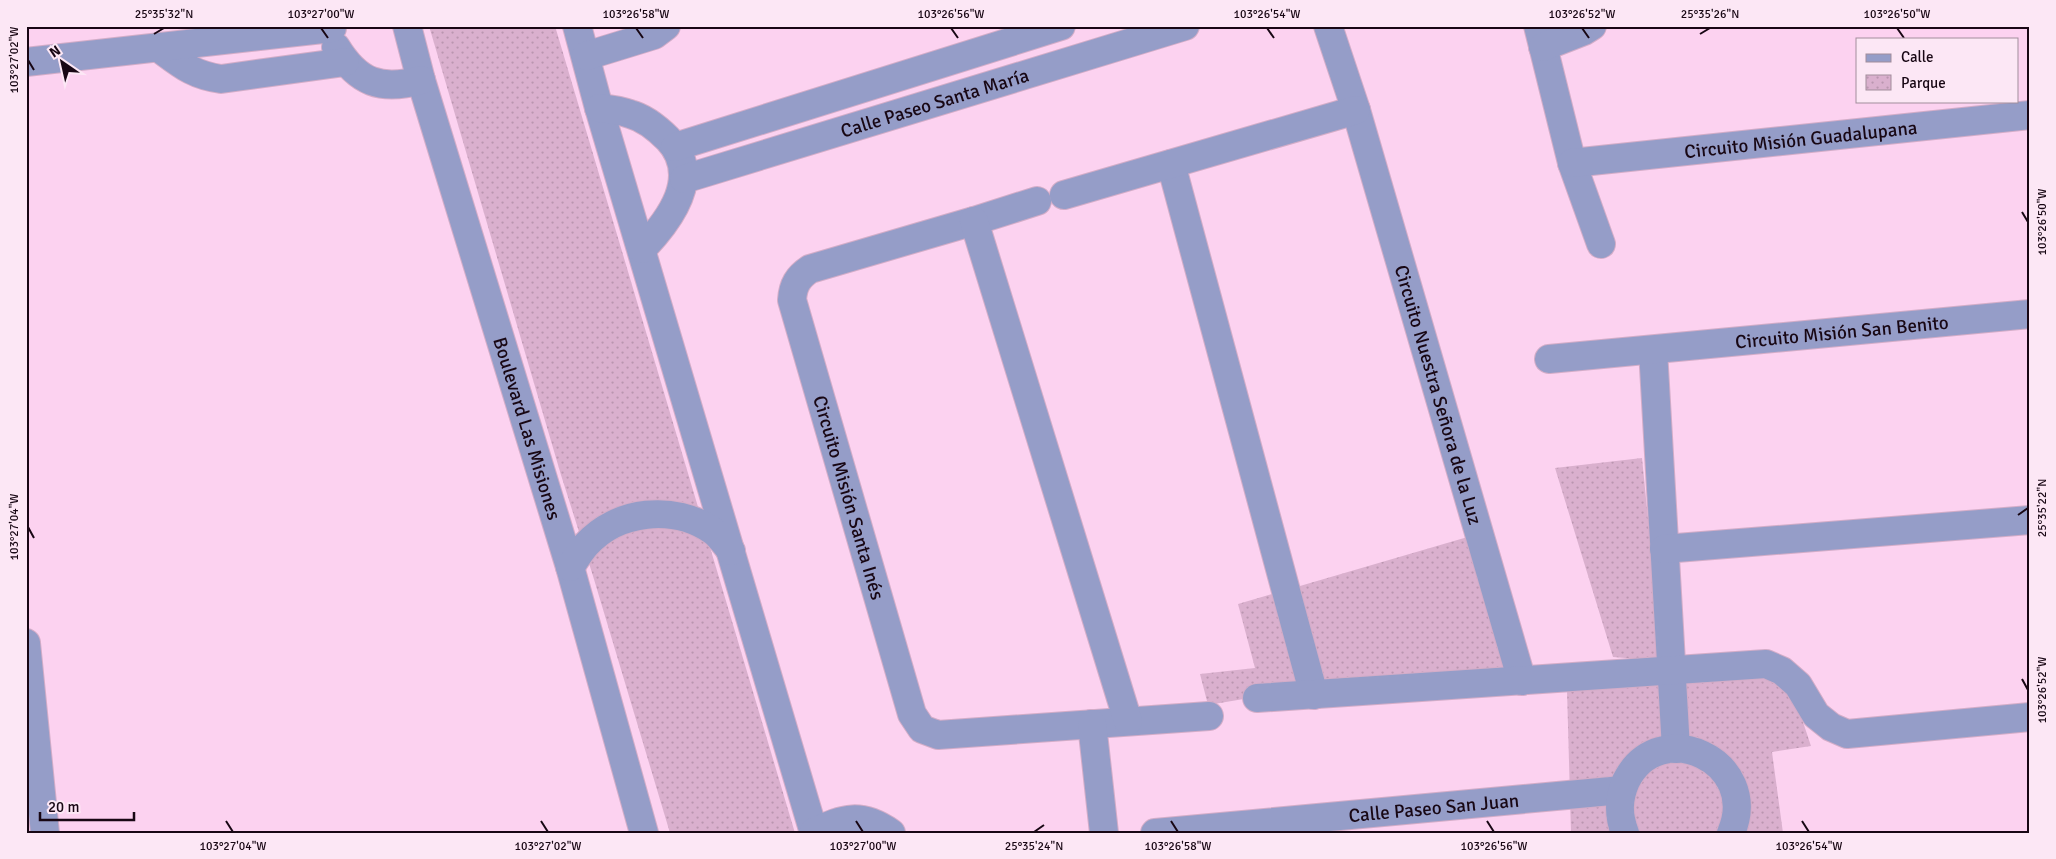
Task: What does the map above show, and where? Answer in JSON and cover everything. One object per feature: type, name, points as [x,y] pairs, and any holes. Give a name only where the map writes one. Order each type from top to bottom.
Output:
[{"type":"street","name":"Boulevard Las Misiones","points":[[407,26],[421,80],[570,567],[642,832]]},
{"type":"street","points":[[666,26],[654,35],[585,35],[600,108],[814,832],[840,820],[866,820],[891,833]]},
{"type":"street","name":"Calle Paseo Santa María","points":[[676,147],[1061,26]]},
{"type":"street","name":"Calle Paseo Santa María","points":[[684,179],[1185,26]]},
{"type":"street","name":"Circuito Nuestra Señora de la Luz","points":[[1328,26],[1356,110],[1522,681]]},
{"type":"street","points":[[1592,26],[1584,31],[1540,36],[1572,163],[1601,244]]},
{"type":"street","points":[[26,62],[332,27],[336,46],[346,62],[361,76],[380,84],[401,86],[421,80]]},
{"type":"street","points":[[160,48],[189,70],[203,76],[221,78],[346,62]]},
{"type":"street","points":[[600,108],[630,114],[657,127],[676,147],[681,162],[684,179],[672,212],[662,228],[642,249]]},
{"type":"street","points":[[1064,195],[1356,110]]},
{"type":"street","name":"Circuito Misión Guadalupana","points":[[1572,163],[2030,115]]},
{"type":"street","points":[[1171,164],[1314,695]]},
{"type":"street","name":"Circuito Misión Santa Inés","points":[[1038,201],[810,269],[796,281],[792,288],[792,300],[912,714],[922,729],[938,735],[1209,716]]},
{"type":"street","points":[[974,221],[1128,722]]},
{"type":"street","name":"Circuito Misión San Benito","points":[[1549,359],[2030,314]]},
{"type":"street","points":[[1653,350],[1676,749]]},
{"type":"street","points":[[570,567],[586,544],[608,527],[634,516],[661,513],[688,519],[713,531],[731,551]]},
{"type":"street","points":[[1664,549],[2030,520]]},
{"type":"street","points":[[26,643],[45,833]]},
{"type":"street","points":[[1257,698],[1766,664],[1782,671],[1798,685],[1816,715],[1831,727],[1848,734],[2030,717]]},
{"type":"street","points":[[1092,724],[1104,833]]},
{"type":"street","points":[[1625,833],[1620,821],[1619,806],[1622,790],[1630,774],[1642,761],[1658,752],[1676,749],[1694,750],[1711,758],[1725,770],[1734,786],[1738,804],[1736,822],[1731,833]]},
{"type":"street","name":"Calle Paseo San Juan","points":[[1155,833],[1622,790]]},
{"type":"green space","points":[[429,26],[555,26],[795,833],[670,833],[561,475]]},
{"type":"green space","points":[[1642,458],[1662,661],[1613,657],[1555,468]]},
{"type":"green space","points":[[1471,536],[1511,672],[1303,689],[1208,705],[1200,674],[1255,668],[1238,604]]},
{"type":"green space","points":[[1762,673],[1792,689],[1811,746],[1772,752],[1783,833],[1571,833],[1567,690]]}]
